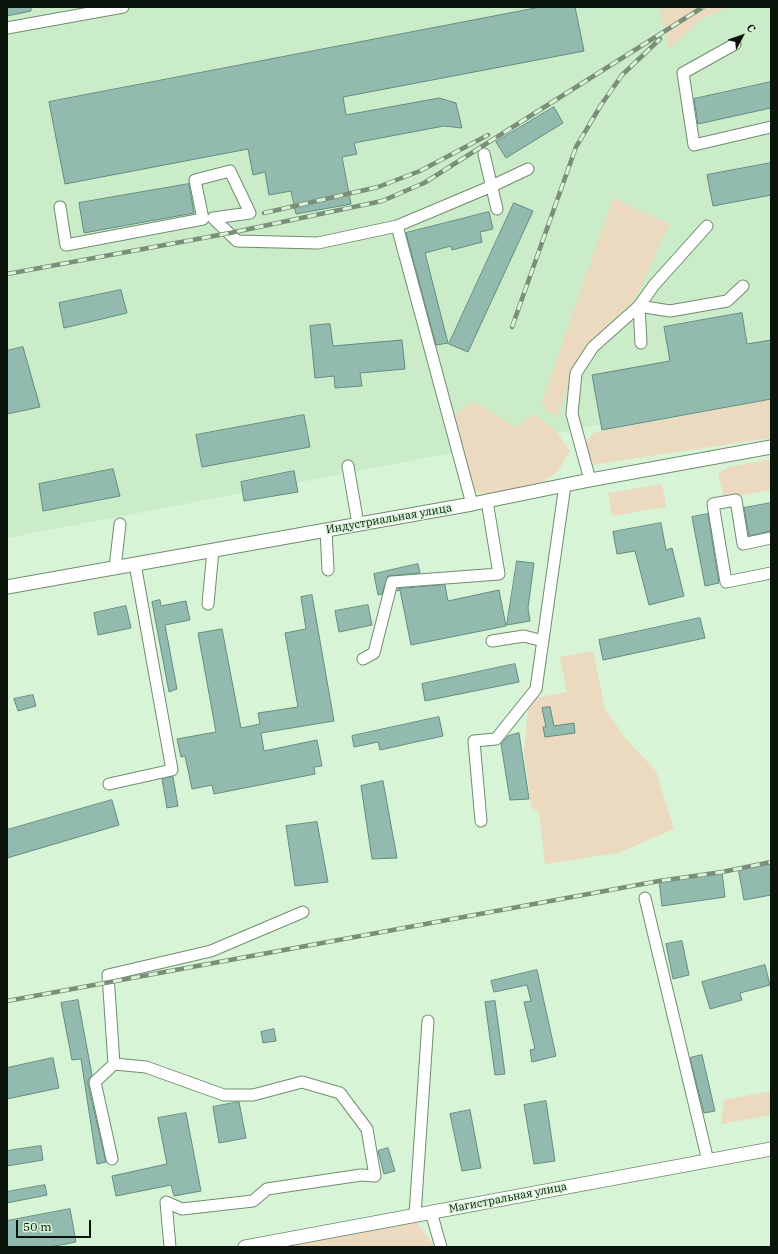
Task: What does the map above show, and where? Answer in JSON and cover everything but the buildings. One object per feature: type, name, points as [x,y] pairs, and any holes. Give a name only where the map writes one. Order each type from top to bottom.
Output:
[{"type":"main road","name":"Индустриальная улица","points":[[7,588],[472,504],[590,480],[771,447]]},
{"type":"main road","name":"Магистральная улица","points":[[245,1247],[771,1148]]},
{"type":"lane","points":[[7,28],[123,7]]},
{"type":"lane","points":[[736,44],[683,73],[694,145],[771,127]]},
{"type":"lane","points":[[484,154],[497,209]]},
{"type":"lane","points":[[60,207],[66,245],[203,219],[195,180],[230,171],[250,213],[213,218],[237,241],[318,243],[397,226],[492,186],[528,169]]},
{"type":"lane","points":[[397,226],[472,504]]},
{"type":"lane","points":[[590,480],[572,414],[576,374],[593,347],[639,306],[654,285],[708,226]]},
{"type":"lane","points":[[639,306],[670,311],[727,301],[743,286]]},
{"type":"lane","points":[[639,306],[640,344]]},
{"type":"lane","points":[[348,466],[358,524]]},
{"type":"lane","points":[[481,821],[474,741],[496,739],[536,689],[565,485]]},
{"type":"lane","points":[[771,538],[743,544],[736,500],[713,504],[726,582],[771,572]]},
{"type":"lane","points":[[362,659],[374,653],[392,582],[499,574],[487,501]]},
{"type":"lane","points":[[115,568],[120,524]]},
{"type":"lane","points":[[326,530],[328,570]]},
{"type":"lane","points":[[208,604],[213,550]]},
{"type":"lane","points":[[109,784],[172,770],[135,564]]},
{"type":"lane","points":[[492,641],[524,636],[543,641]]},
{"type":"lane","points":[[645,898],[708,1161]]},
{"type":"lane","points":[[114,1064],[108,976],[210,951],[303,912]]},
{"type":"lane","points":[[415,1215],[428,1022]]},
{"type":"lane","points":[[112,1159],[95,1082],[114,1064],[146,1067],[224,1095],[253,1096],[302,1082],[340,1093],[367,1129],[375,1176],[361,1175],[267,1189],[253,1201],[182,1209],[166,1202],[170,1247]]},
{"type":"lane","points":[[431,1212],[441,1247]]},
{"type":"shaded area","points":[[7,7],[771,7],[771,392],[7,538]]},
{"type":"shaded area","points":[[659,7],[730,7],[701,19],[669,49]]},
{"type":"shaded area","points":[[613,198],[669,224],[635,300],[589,343],[575,364],[559,415],[550,413],[541,405]]},
{"type":"shaded area","points":[[771,399],[771,438],[584,466],[580,450],[593,433]]},
{"type":"shaded area","points":[[473,401],[516,427],[534,414],[556,431],[570,451],[558,471],[543,482],[513,490],[484,494],[466,488],[448,420]]},
{"type":"shaded area","points":[[771,459],[771,490],[724,498],[718,474],[728,467]]},
{"type":"shaded area","points":[[662,484],[666,507],[612,516],[608,493]]},
{"type":"shaded area","points":[[593,651],[605,709],[626,739],[656,771],[674,829],[618,853],[545,864],[539,812],[531,807],[524,751],[529,699],[567,692],[560,657]]},
{"type":"shaded area","points":[[771,1091],[771,1115],[721,1124],[724,1100]]},
{"type":"shaded area","points":[[415,1220],[435,1247],[274,1247]]},
{"type":"railway","points":[[7,274],[230,233],[382,201],[424,183],[703,7]]},
{"type":"railway","points":[[512,327],[576,147],[601,105],[622,75],[660,39]]},
{"type":"railway","points":[[264,213],[378,187],[420,171],[488,135]]},
{"type":"railway","points":[[7,1001],[659,881],[722,872],[771,862]]}]
